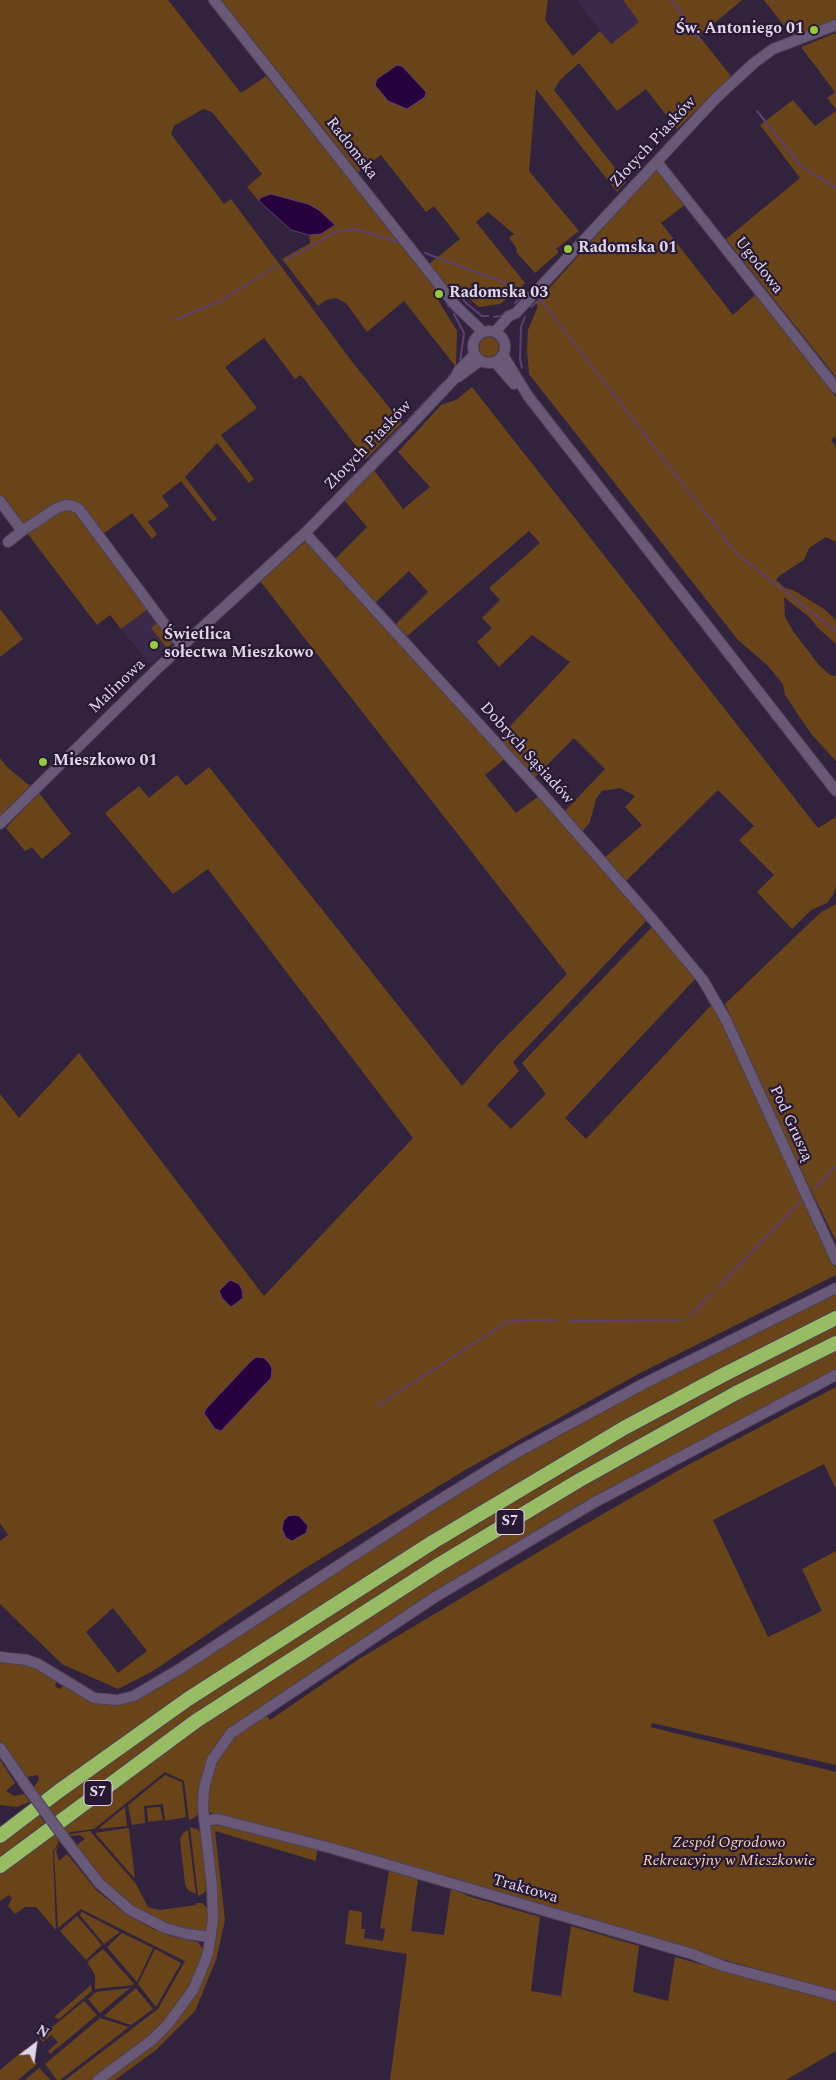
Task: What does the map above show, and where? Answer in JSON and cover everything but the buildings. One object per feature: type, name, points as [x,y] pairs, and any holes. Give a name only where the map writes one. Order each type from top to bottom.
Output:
[{"type":"highway","name":"S7","points":[[0,1836],[59,1790],[188,1699],[522,1487],[649,1414],[836,1318]]},
{"type":"highway","name":"S7","points":[[0,1866],[196,1721],[440,1564],[637,1448],[736,1393],[836,1343]]},
{"type":"highway","points":[[14,1813],[59,1790]]},
{"type":"street","name":"Radomska","points":[[214,0],[464,316],[466,322],[479,335]]},
{"type":"street","name":"Złotych Piasków","points":[[498,335],[510,316],[516,313],[717,96],[754,63],[773,50],[836,25]]},
{"type":"street","name":"Ugodowa","points":[[657,162],[836,388]]},
{"type":"street","points":[[479,335],[498,335],[505,345],[499,359],[487,364],[477,358],[472,346],[479,335]]},
{"type":"street","name":"Złotych Piasków","points":[[305,533],[455,378],[459,370],[477,358]]},
{"type":"street","points":[[499,359],[836,791]]},
{"type":"street","points":[[0,501],[22,531]]},
{"type":"street","points":[[8,542],[57,508],[66,505],[79,509],[171,633],[183,646]]},
{"type":"street","name":"Malinowa","points":[[0,824],[183,646],[305,533]]},
{"type":"street","name":"Dobrych Sąsiadów","points":[[305,533],[494,740],[613,874],[703,980],[715,1001]]},
{"type":"street","name":"Pod Gruszą","points":[[715,1001],[836,1260]]},
{"type":"street","points":[[0,1657],[27,1660],[38,1664],[94,1698],[117,1700],[134,1696],[178,1670],[425,1509],[514,1454],[645,1383],[836,1288]]},
{"type":"street","points":[[98,2080],[152,2040],[168,2024],[193,1990],[202,1970],[211,1937],[213,1901],[205,1821],[204,1788],[209,1766],[220,1746],[235,1729],[435,1597],[595,1502],[836,1375]]},
{"type":"street","points":[[0,1748],[99,1883],[130,1910],[152,1922],[171,1930],[211,1937]]},
{"type":"street","name":"Traktowa","points":[[205,1821],[217,1819],[330,1848],[682,1951],[723,1966],[836,1996]]},
{"type":"shaded area","points":[[577,0],[623,0],[639,22],[610,44]]},
{"type":"shaded area","points":[[397,65],[402,66],[426,92],[425,97],[407,109],[388,101],[375,85],[377,79]]},
{"type":"shaded area","points":[[271,194],[308,204],[319,210],[335,225],[321,234],[309,235],[291,230],[259,201],[260,198]]},
{"type":"shaded area","points":[[147,608],[174,642],[150,664],[121,629]]},
{"type":"shaded area","points":[[230,1280],[239,1284],[243,1298],[231,1307],[222,1298],[219,1291]]},
{"type":"shaded area","points":[[256,1357],[264,1358],[270,1364],[272,1369],[271,1378],[221,1431],[215,1429],[204,1413],[206,1409]]},
{"type":"shaded area","points":[[288,1516],[299,1516],[308,1526],[306,1533],[292,1541],[286,1538],[282,1529],[284,1520]]},
{"type":"green space","points":[[0,0],[168,0],[241,93],[266,76],[443,296],[438,300],[457,331],[456,367],[404,301],[367,332],[346,303],[336,298],[326,300],[318,306],[282,259],[310,243],[309,235],[321,234],[335,225],[271,194],[260,198],[259,201],[247,187],[262,174],[212,112],[203,109],[174,126],[171,134],[224,204],[231,199],[353,363],[402,423],[366,459],[301,375],[295,379],[264,338],[225,367],[257,408],[221,435],[254,479],[249,483],[217,443],[185,477],[217,519],[213,522],[181,481],[162,496],[169,506],[148,522],[157,534],[152,539],[132,513],[103,534],[79,503],[68,501],[23,526],[0,497]]},
{"type":"green space","points":[[221,0],[548,0],[545,20],[573,56],[600,31],[611,44],[639,22],[623,0],[742,0],[699,36],[731,76],[677,129],[646,89],[617,111],[579,63],[560,80],[554,90],[626,182],[617,192],[536,89],[529,171],[579,231],[556,249],[559,252],[535,273],[516,252],[517,249],[509,238],[514,234],[488,212],[476,222],[525,283],[523,287],[500,304],[479,307],[455,286],[450,290],[429,264],[460,239],[434,206],[426,212],[381,155],[358,172]],"holes":[[[402,66],[426,92],[425,97],[385,74]]]},
{"type":"green space","points":[[764,0],[836,0],[836,19],[792,36]]},
{"type":"green space","points":[[836,33],[836,109],[827,98],[835,92],[801,47]]},
{"type":"green space","points":[[793,100],[815,126],[836,111],[836,377],[726,239],[800,178],[760,125]]},
{"type":"green space","points":[[654,171],[659,171],[686,204],[661,223],[733,315],[755,295],[836,397],[836,436],[831,440],[836,447],[836,542],[826,537],[809,548],[804,560],[779,576],[776,580],[785,588],[793,590],[824,609],[836,620],[836,644],[809,617],[784,597],[785,617],[793,631],[819,665],[830,675],[836,676],[836,761],[812,735],[785,695],[783,684],[767,665],[738,640],[529,374],[528,330],[538,306],[536,303]]},
{"type":"green space","points":[[489,337],[496,340],[499,347],[496,354],[489,357],[482,354],[479,347],[482,340]]},
{"type":"green space","points":[[472,387],[818,828],[836,817],[836,887],[833,895],[827,903],[811,910],[792,929],[757,892],[774,875],[739,840],[754,826],[718,790],[624,883],[603,859],[642,825],[625,807],[635,796],[620,788],[602,791],[596,799],[590,822],[580,834],[562,814],[605,769],[574,738],[532,780],[497,740],[570,662],[532,635],[499,667],[477,642],[492,628],[482,618],[500,600],[489,588],[540,543],[529,531],[406,637],[395,625],[428,592],[409,571],[375,603],[334,560],[367,527],[344,500],[374,470],[403,509],[430,487],[398,452],[441,405],[456,400]]},
{"type":"green space","points":[[72,509],[78,512],[149,608],[121,629],[110,615],[97,625],[27,533],[61,510]]},
{"type":"green space","points":[[307,540],[506,758],[485,775],[516,813],[539,796],[648,919],[513,1062],[519,1071],[487,1105],[511,1129],[546,1094],[522,1063],[653,926],[697,977],[565,1118],[586,1139],[714,1002],[836,1268],[836,1275],[642,1372],[465,1470],[299,1572],[153,1671],[118,1689],[62,1664],[0,1604],[0,1541],[8,1535],[0,1523],[0,1094],[19,1118],[79,1053],[264,1296],[413,1138],[208,869],[173,894],[105,813],[139,786],[149,798],[177,775],[186,786],[209,767],[462,1086],[497,1046],[567,974],[260,581]],"holes":[[[113,1608],[147,1651],[118,1673],[86,1632]]]},
{"type":"green space","points":[[0,609],[23,639],[0,657]]},
{"type":"green space","points":[[158,622],[174,642],[167,648],[151,628]]},
{"type":"green space","points":[[0,758],[7,767],[30,786],[0,818]]},
{"type":"green space","points":[[39,793],[71,834],[42,859],[32,847],[25,851],[6,828]]},
{"type":"green space","points":[[836,904],[836,1241],[799,1166],[725,1004],[820,913]]},
{"type":"green space","points":[[836,1292],[836,1312],[497,1496],[371,1573],[203,1681],[38,1797],[33,1788],[39,1780],[38,1775],[26,1777],[9,1757],[0,1741],[0,1661],[16,1662],[34,1667],[57,1680],[55,1686],[59,1689],[65,1685],[112,1704],[483,1478],[616,1403]]},
{"type":"green space","points":[[836,1324],[836,1337],[447,1553],[376,1597],[232,1691],[53,1817],[46,1808],[150,1733],[369,1587],[625,1436]]},
{"type":"green space","points":[[836,1350],[836,1370],[677,1454],[365,1639],[239,1722],[223,1736],[198,1814],[194,1818],[189,1820],[184,1781],[165,1772],[94,1829],[71,1832],[67,1835],[61,1827],[218,1713],[350,1626],[566,1495],[722,1408]]},
{"type":"green space","name":"Zespół Ogrodowo Rekreacyjny w Mieszkowie","points":[[836,1387],[836,1489],[824,1464],[713,1520],[768,1637],[822,1611],[802,1569],[836,1551],[836,1765],[652,1723],[650,1727],[836,1772],[836,1991],[682,1948],[582,1916],[518,1899],[311,1837],[231,1820],[209,1812],[207,1792],[214,1764],[230,1739],[266,1715],[270,1720],[359,1659],[577,1529],[686,1466]]},
{"type":"green space","points":[[0,1760],[15,1783],[6,1791],[14,1796],[24,1794],[30,1802],[17,1807],[0,1805]]},
{"type":"green space","points":[[165,1775],[182,1782],[186,1817],[165,1821],[163,1804],[144,1806],[145,1823],[132,1825],[128,1805]]},
{"type":"green space","points":[[125,1807],[127,1826],[98,1829]]},
{"type":"green space","points":[[160,1807],[163,1820],[148,1822],[147,1808]]},
{"type":"green space","points":[[38,1813],[45,1823],[0,1857],[0,1842]]},
{"type":"green space","points":[[214,1822],[317,1850],[316,1861],[215,1831],[225,1920],[216,1960],[195,2011],[156,2050],[115,2080],[103,2080],[152,2044],[208,1963],[210,1826]]},
{"type":"green space","points":[[190,1827],[197,1829],[201,1833],[208,1888],[198,1896]]},
{"type":"green space","points":[[129,1829],[135,1879],[95,1833]]},
{"type":"green space","points":[[188,1830],[196,1894],[188,1890],[185,1884],[180,1839],[183,1833]]},
{"type":"green space","points":[[90,1831],[136,1884],[148,1907],[160,1910],[202,1903],[209,1910],[207,1930],[203,1933],[165,1924],[136,1910],[104,1884],[77,1845],[85,1839],[80,1835],[68,1836]]},
{"type":"green space","points":[[53,1833],[59,1841],[53,1852],[56,1930],[36,1907],[25,1907],[15,1914],[8,1906],[12,1898],[9,1895],[0,1901],[0,1873]]},
{"type":"green space","points":[[60,1842],[56,1851],[59,1861],[67,1854],[96,1890],[126,1914],[153,1929],[170,1936],[198,1942],[202,1948],[205,1948],[199,1967],[182,2002],[149,2038],[92,2080],[65,2080],[158,2009],[185,1961],[81,1909],[58,1928],[54,1852]]},
{"type":"green space","points":[[389,1871],[418,1879],[411,1931],[444,1935],[451,1888],[468,1896],[540,1917],[531,1991],[561,1996],[571,1926],[639,1946],[633,1992],[668,2001],[675,1957],[836,2002],[836,2051],[786,2080],[390,2080],[407,1954],[345,1944],[349,1910],[362,1912],[361,1929],[365,1929],[364,1938],[383,1941],[385,1929],[380,1928]]},
{"type":"green space","points":[[81,1912],[120,1932],[104,1944],[80,1915]]},
{"type":"green space","points":[[77,1916],[102,1945],[86,1960],[60,1931]]},
{"type":"green space","points":[[122,1933],[153,1948],[137,1982],[107,1947]]},
{"type":"green space","points":[[103,1949],[133,1985],[95,1989],[95,1975],[87,1962]]},
{"type":"green space","points":[[155,1949],[181,1963],[156,2007],[138,1984]]},
{"type":"green space","points":[[91,1985],[92,1991],[59,2019],[54,2017]]},
{"type":"green space","points":[[130,1988],[100,2013],[88,1999],[96,1992]]},
{"type":"green space","points":[[136,1988],[153,2009],[131,2025],[104,2016]]},
{"type":"green space","points":[[84,2001],[97,2015],[50,2054],[48,2051],[58,2042],[51,2035],[43,2042],[39,2038]]},
{"type":"green space","points":[[100,2018],[129,2027],[60,2080],[57,2080],[45,2064]]},
{"type":"green space","points":[[25,2049],[37,2064],[18,2080],[0,2080],[0,2070]]},
{"type":"green space","points":[[39,2068],[51,2080],[25,2080]]},
{"type":"waterway","points":[[671,0],[700,41]]},
{"type":"waterway","points":[[757,111],[802,167],[836,188]]},
{"type":"waterway","points":[[286,260],[336,232],[355,229],[401,243]]},
{"type":"waterway","points":[[425,253],[511,285]]},
{"type":"waterway","points":[[175,320],[220,301],[276,266]]},
{"type":"waterway","points":[[515,303],[526,291]]},
{"type":"waterway","points":[[458,293],[466,303],[482,316],[488,316]]},
{"type":"waterway","points":[[531,307],[540,299],[737,554],[836,631]]},
{"type":"waterway","points":[[446,301],[449,307]]},
{"type":"waterway","points":[[494,317],[501,316],[507,311]]},
{"type":"waterway","points":[[454,314],[464,333],[460,362]]},
{"type":"waterway","points":[[522,368],[520,359],[521,327],[525,317]]},
{"type":"waterway","points":[[408,420],[444,382]]},
{"type":"waterway","points":[[370,459],[402,426]]},
{"type":"waterway","points":[[815,1188],[836,1166]]},
{"type":"waterway","points":[[718,1287],[800,1202]]},
{"type":"waterway","points":[[690,1316],[713,1292]]},
{"type":"waterway","points":[[377,1406],[507,1322],[557,1320]]},
{"type":"waterway","points":[[570,1321],[681,1320]]},
{"type":"place","name":"Św. Antoniego 01","points":[[814,30]]},
{"type":"place","name":"Radomska 01","points":[[568,249]]},
{"type":"place","name":"Radomska 03","points":[[439,294]]},
{"type":"place","name":"Świetlica sołectwa Mieszkowo","points":[[154,645]]},
{"type":"place","name":"Mieszkowo 01","points":[[43,762]]}]
